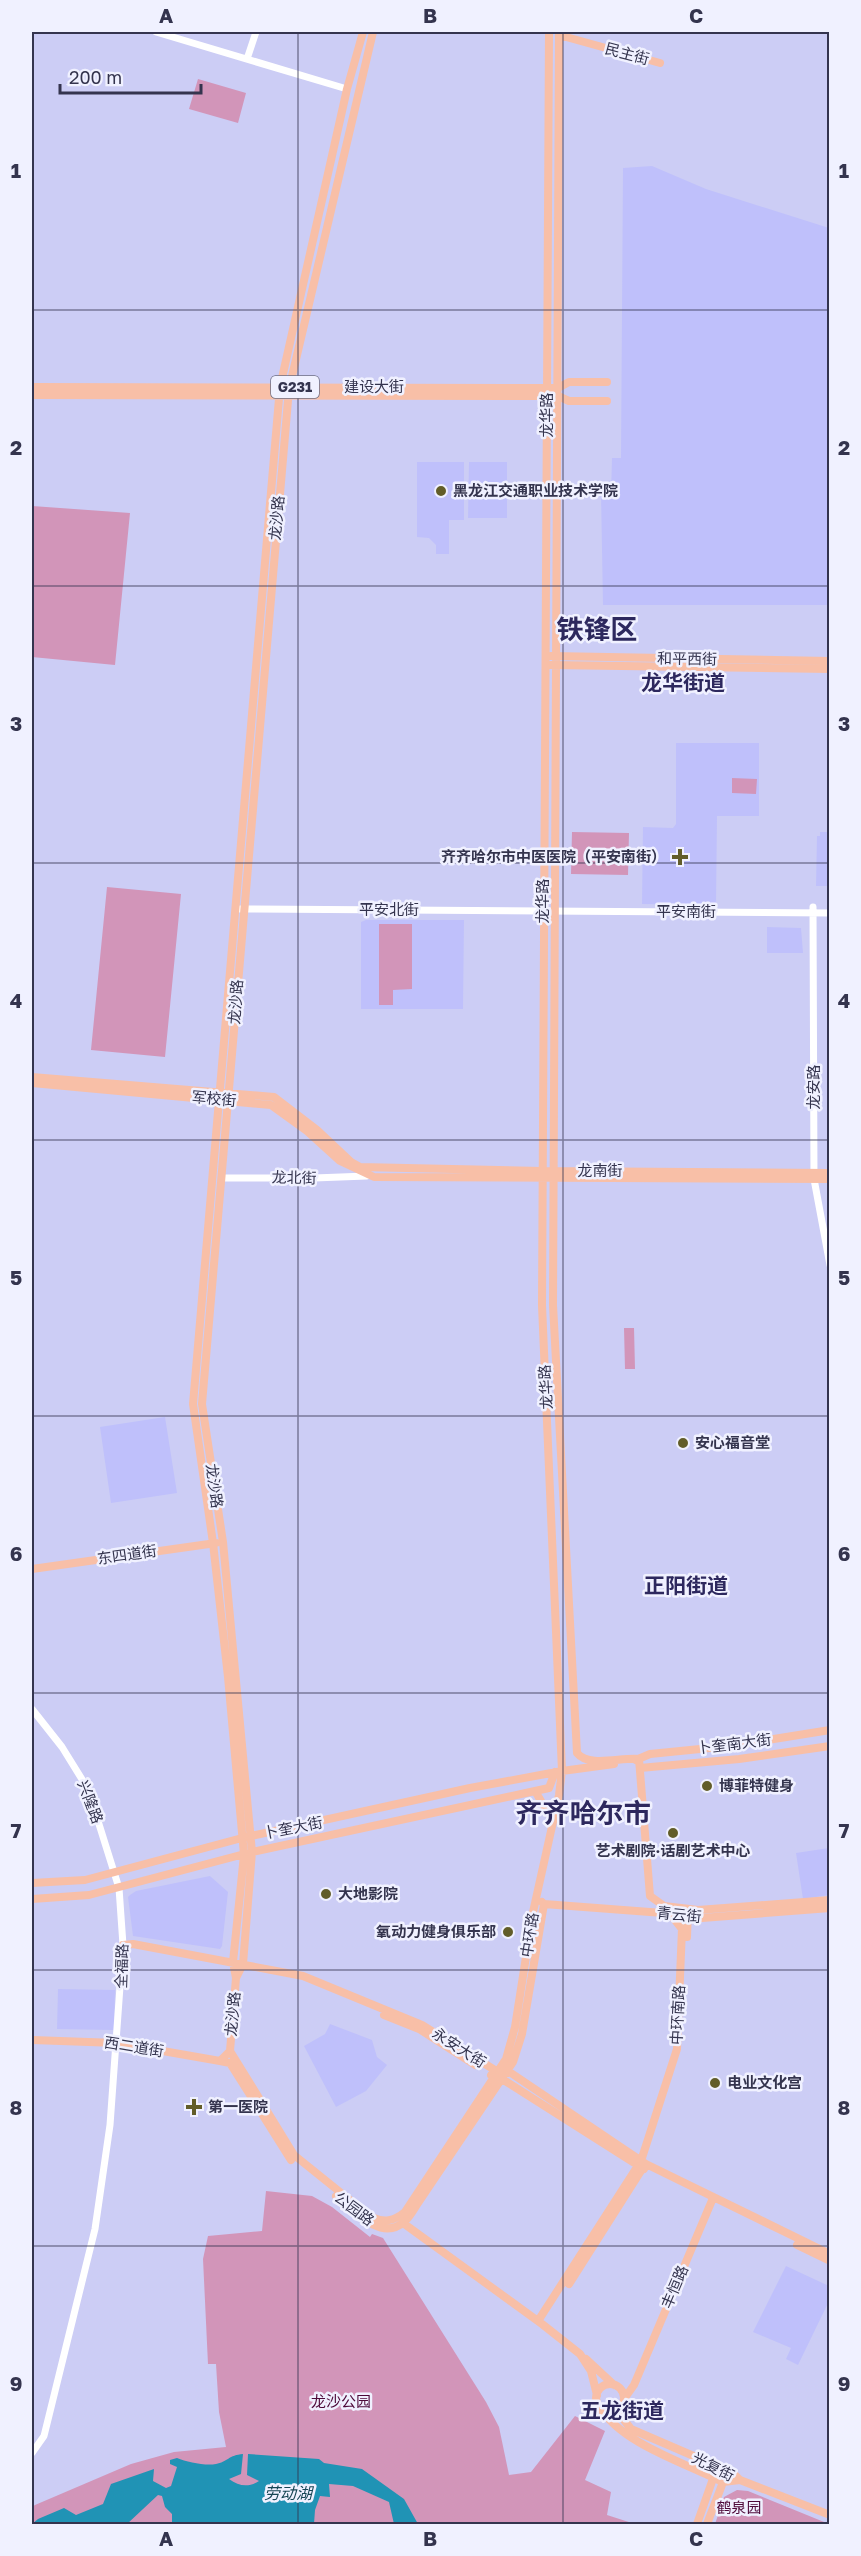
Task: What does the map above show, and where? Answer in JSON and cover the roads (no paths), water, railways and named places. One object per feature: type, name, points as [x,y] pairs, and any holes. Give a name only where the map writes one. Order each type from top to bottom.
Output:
[{"type":"main road","name":"龙沙路","points":[[236,1978],[243,1964],[248,1853],[213,1543],[193,1404],[225,1096],[284,391],[347,89],[363,32]]},
{"type":"main road","name":"龙沙路","points":[[284,391],[373,32]]},
{"type":"main road","name":"龙华路","points":[[548,32],[542,1305],[562,1745],[558,1771],[559,1795]]},
{"type":"main road","name":"民主街","points":[[559,33],[660,63]]},
{"type":"main road","name":"龙华路","points":[[559,33],[553,1305],[577,1753],[582,1759],[590,1761],[625,1758],[640,1764]]},
{"type":"main road","name":"建设大街","points":[[558,392],[569,382],[607,382]]},
{"type":"main road","name":"建设大街","points":[[32,387],[558,392],[569,401],[607,401]]},
{"type":"main road","name":"建设大街","points":[[32,395],[284,391]]},
{"type":"main road","name":"和平西街","points":[[545,660],[830,661]]},
{"type":"main road","name":"和平西街","points":[[556,660],[830,669]]},
{"type":"main road","name":"军校街","points":[[32,1077],[225,1096],[271,1105],[307,1131],[340,1161],[369,1174]]},
{"type":"main road","name":"军校街","points":[[32,1083],[225,1096],[274,1097],[369,1174]]},
{"type":"main road","name":"龙沙路","points":[[225,1096],[222,1178],[202,1404],[223,1542],[246,1837]]},
{"type":"main road","name":"龙南街","points":[[814,1176],[830,1173]]},
{"type":"main road","name":"龙南街","points":[[369,1174],[814,1176],[830,1179]]},
{"type":"main road","name":"东四道街","points":[[32,1569],[223,1542]]},
{"type":"main road","name":"卜奎南大街","points":[[640,1764],[650,1754],[730,1746],[830,1730]]},
{"type":"main road","name":"卜奎南大街","points":[[640,1764],[739,1759],[830,1746]]},
{"type":"main road","points":[[553,1821],[535,1791],[549,1788],[558,1771],[640,1764]]},
{"type":"main road","name":"中环南路","points":[[640,1764],[650,1896],[664,1906],[682,1929],[677,2049],[642,2165]]},
{"type":"main road","name":"卜奎大街","points":[[32,1883],[85,1880],[246,1837],[558,1771]]},
{"type":"main road","name":"卜奎大街","points":[[32,1899],[88,1895],[248,1853],[535,1791]]},
{"type":"main road","name":"中环路","points":[[500,2075],[515,2027],[538,1890],[559,1795]]},
{"type":"main road","name":"龙沙路","points":[[230,2050],[236,1978],[233,1962],[248,1853]]},
{"type":"main road","points":[[538,1890],[544,1904]]},
{"type":"main road","name":"青云街","points":[[664,1906],[689,1914],[830,1900]]},
{"type":"main road","name":"青云街","points":[[544,1904],[671,1915],[830,1908]]},
{"type":"main road","name":"中环路","points":[[500,2075],[522,2034],[544,1904]]},
{"type":"main road","name":"中环南路","points":[[540,2323],[642,2165],[682,2050],[689,1914]]},
{"type":"main road","name":"永安大街","points":[[123,1945],[133,1944],[303,1976],[417,2022],[642,2165],[830,2261]]},
{"type":"main road","name":"龙沙路","points":[[236,1978],[250,1970]]},
{"type":"main road","name":"永安大街","points":[[250,1970],[302,1982],[418,2030],[500,2075]]},
{"type":"main road","name":"西二道街","points":[[32,2040],[117,2043],[220,2061]]},
{"type":"main road","points":[[220,2061],[230,2050]]},
{"type":"main road","name":"公园路","points":[[230,2050],[294,2156],[371,2217],[383,2221],[398,2218],[405,2212],[500,2075]]},
{"type":"main road","name":"公园路","points":[[220,2061],[230,2063],[291,2160],[370,2223],[386,2228],[403,2223]]},
{"type":"main road","points":[[500,2075],[403,2223],[540,2323],[580,2354],[616,2386],[623,2401],[613,2411],[600,2407],[591,2371],[580,2354]]},
{"type":"main road","name":"永安大街","points":[[712,2201],[830,2254]]},
{"type":"main road","name":"丰恒路","points":[[623,2401],[634,2385],[712,2201]]},
{"type":"main road","points":[[597,2395],[598,2390],[605,2385],[616,2386],[632,2382],[638,2375]]},
{"type":"main road","name":"光复街","points":[[623,2401],[624,2420],[631,2429],[728,2471],[740,2480]]},
{"type":"main road","name":"光复街","points":[[600,2407],[607,2420],[627,2436],[723,2482],[740,2480]]},
{"type":"main road","points":[[697,2524],[717,2466]]},
{"type":"main road","points":[[707,2524],[728,2471]]},
{"type":"main road","points":[[740,2480],[830,2515]]},
{"type":"street","points":[[156,32],[347,89]]},
{"type":"street","points":[[247,59],[256,32]]},
{"type":"street","points":[[548,32],[559,33]]},
{"type":"street","name":"平安北街","points":[[239,909],[543,911]]},
{"type":"street","name":"平安南街","points":[[543,911],[813,910],[830,913]]},
{"type":"street","name":"龙安路","points":[[813,910],[814,1176],[830,1265]]},
{"type":"street","name":"龙北街","points":[[314,1176],[369,1174]]},
{"type":"street","name":"龙北街","points":[[222,1178],[314,1178],[369,1174]]},
{"type":"street","name":"兴隆路","points":[[32,1709],[62,1747],[88,1789],[119,1888]]},
{"type":"street","name":"全福路","points":[[32,2453],[44,2436],[95,2229],[110,2125],[117,2043],[123,1945],[119,1888]]},
{"type":"water","name":"劳动湖","points":[[243,2454],[241,2474],[229,2479],[244,2485],[251,2485],[259,2481],[247,2475],[248,2454],[319,2459],[324,2463],[362,2469],[404,2499],[418,2524],[394,2524],[389,2502],[353,2486],[329,2484],[330,2497],[320,2496],[315,2510],[314,2524],[172,2524],[172,2514],[165,2507],[162,2496],[158,2495],[127,2524],[32,2524],[64,2508],[76,2515],[103,2504],[111,2484],[154,2469],[153,2481],[166,2488],[171,2486],[177,2467],[170,2464],[170,2460],[177,2458],[212,2464]]},
{"type":"place","name":"黑龙江交通职业技术学院","points":[[441,491]]},
{"type":"place","name":"齐齐哈尔市中医医院（平安南街）","points":[[680,857]]},
{"type":"place","name":"安心福音堂","points":[[683,1443]]},
{"type":"place","name":"博菲特健身","points":[[707,1786]]},
{"type":"place","name":"艺术剧院·话剧艺术中心","points":[[673,1833]]},
{"type":"place","name":"大地影院","points":[[326,1894]]},
{"type":"place","name":"氧动力健身俱乐部","points":[[508,1932]]},
{"type":"place","name":"电业文化宫","points":[[715,2083]]},
{"type":"place","name":"第一医院","points":[[194,2107]]},
{"type":"district","name":"铁锋区","points":[[597,630]]},
{"type":"district","name":"龙华街道","points":[[683,683]]},
{"type":"district","name":"正阳街道","points":[[686,1586]]},
{"type":"district","name":"齐齐哈尔市","points":[[583,1814]]},
{"type":"district","name":"五龙街道","points":[[622,2411]]},
{"type":"park label","name":"龙沙公园","points":[[341,2402]]},
{"type":"park label","name":"鹤泉园","points":[[739,2508]]}]
